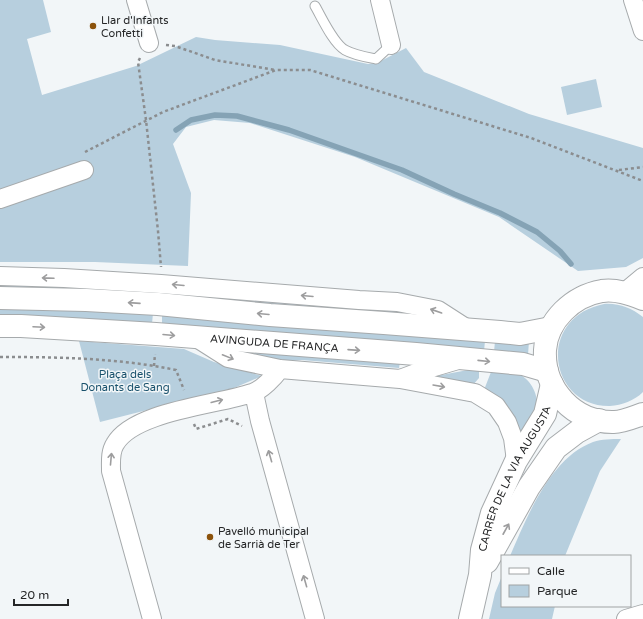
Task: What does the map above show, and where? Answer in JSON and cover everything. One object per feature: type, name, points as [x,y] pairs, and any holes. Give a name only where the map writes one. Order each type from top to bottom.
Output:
[{"type":"main road","points":[[610,421],[587,418],[570,408],[555,391],[550,378],[545,349],[551,328],[564,310],[582,297],[603,291],[634,296]]},
{"type":"main road","points":[[0,298],[86,300],[158,304],[270,315],[520,334],[551,328]]},
{"type":"main road","name":"AVINGUDA DE FRANÇA","points":[[0,326],[195,337],[523,364],[550,378]]},
{"type":"main road","name":"CARRER DE LA VIA AUGUSTA","points":[[470,619],[480,575],[482,550],[492,513],[516,461],[545,414],[550,378]]},
{"type":"main road","name":"CARRER DE LA VIA AUGUSTA","points":[[480,575],[529,487],[556,448],[577,432],[610,421],[643,414]]},
{"type":"street","points":[[136,0],[149,43]]},
{"type":"street","points":[[380,0],[391,45]]},
{"type":"street","points":[[633,0],[643,31]]},
{"type":"street","points":[[0,199],[84,170]]},
{"type":"street","points":[[0,276],[161,284],[397,302],[438,310],[470,330]]},
{"type":"street","points":[[634,296],[643,277]]},
{"type":"street","points":[[195,337],[228,358],[280,369],[400,379],[475,393],[496,406],[507,422],[513,438],[516,461]]},
{"type":"street","points":[[400,379],[461,359]]},
{"type":"street","points":[[152,619],[111,471],[110,456],[115,444],[124,433],[136,424],[171,412],[190,409],[254,393],[274,377],[280,369]]},
{"type":"street","points":[[254,393],[260,421],[316,619]]},
{"type":"street","points":[[610,421],[643,428]]},
{"type":"street","points":[[626,619],[643,614]]},
{"type":"lane","points":[[315,6],[337,42],[345,50],[376,59],[391,45]]},
{"type":"path","points":[[161,272],[146,120],[138,62],[149,43],[175,46],[215,60],[276,70],[310,70],[531,138],[619,170],[643,181]]},
{"type":"path","points":[[84,170],[77,157],[146,120],[276,70]]},
{"type":"path","points":[[619,170],[643,167]]},
{"type":"path","points":[[0,357],[78,358],[154,366],[176,370],[188,399],[196,429],[228,419],[242,426],[260,421]]},
{"type":"green space","points":[[0,0],[43,0],[51,32],[27,39],[42,95],[136,66],[196,37],[280,45],[368,64],[377,63],[406,48],[424,72],[529,114],[643,148],[643,258],[626,267],[578,271],[499,217],[355,157],[250,123],[214,120],[186,127],[173,144],[191,193],[188,266],[95,262],[0,262]]},
{"type":"green space","points":[[596,79],[602,107],[567,115],[561,87]]},
{"type":"green space","points":[[0,284],[154,290],[153,295],[0,288]]},
{"type":"green space","points":[[166,292],[396,310],[437,317],[165,296]]},
{"type":"green space","points":[[604,304],[615,304],[625,307],[643,317],[643,392],[628,402],[610,406],[589,402],[574,392],[563,378],[558,361],[559,343],[567,326],[582,312]]},
{"type":"green space","points":[[0,307],[153,313],[152,324],[0,316]]},
{"type":"green space","points":[[162,315],[485,341],[484,351],[162,325]]},
{"type":"green space","name":"Plaça dels Donants de Sang","points":[[79,341],[184,349],[214,362],[262,376],[234,388],[100,422]]},
{"type":"green space","points":[[495,341],[529,341],[528,355],[494,352]]},
{"type":"green space","points":[[235,349],[400,362],[399,368],[302,360],[267,362]]},
{"type":"green space","points":[[479,369],[479,378],[472,386],[425,378],[468,370]]},
{"type":"green space","points":[[491,372],[513,372],[519,374],[530,383],[536,394],[537,407],[535,417],[519,440],[484,390]]},
{"type":"green space","points":[[621,439],[600,471],[565,555],[510,555],[532,507],[552,475],[564,461],[578,450],[593,442]]},
{"type":"green space","points":[[501,578],[501,607],[555,607],[552,619],[489,619],[495,593]]},
{"type":"waterway","points":[[176,130],[191,120],[215,115],[237,116],[289,130],[402,170],[500,213],[537,232],[560,251],[571,264]]},
{"type":"place","name":"Llar d'Infants Confetti","points":[[93,26]]},
{"type":"place","name":"Pavelló municipal de Sarrià de Ter","points":[[210,537]]}]
